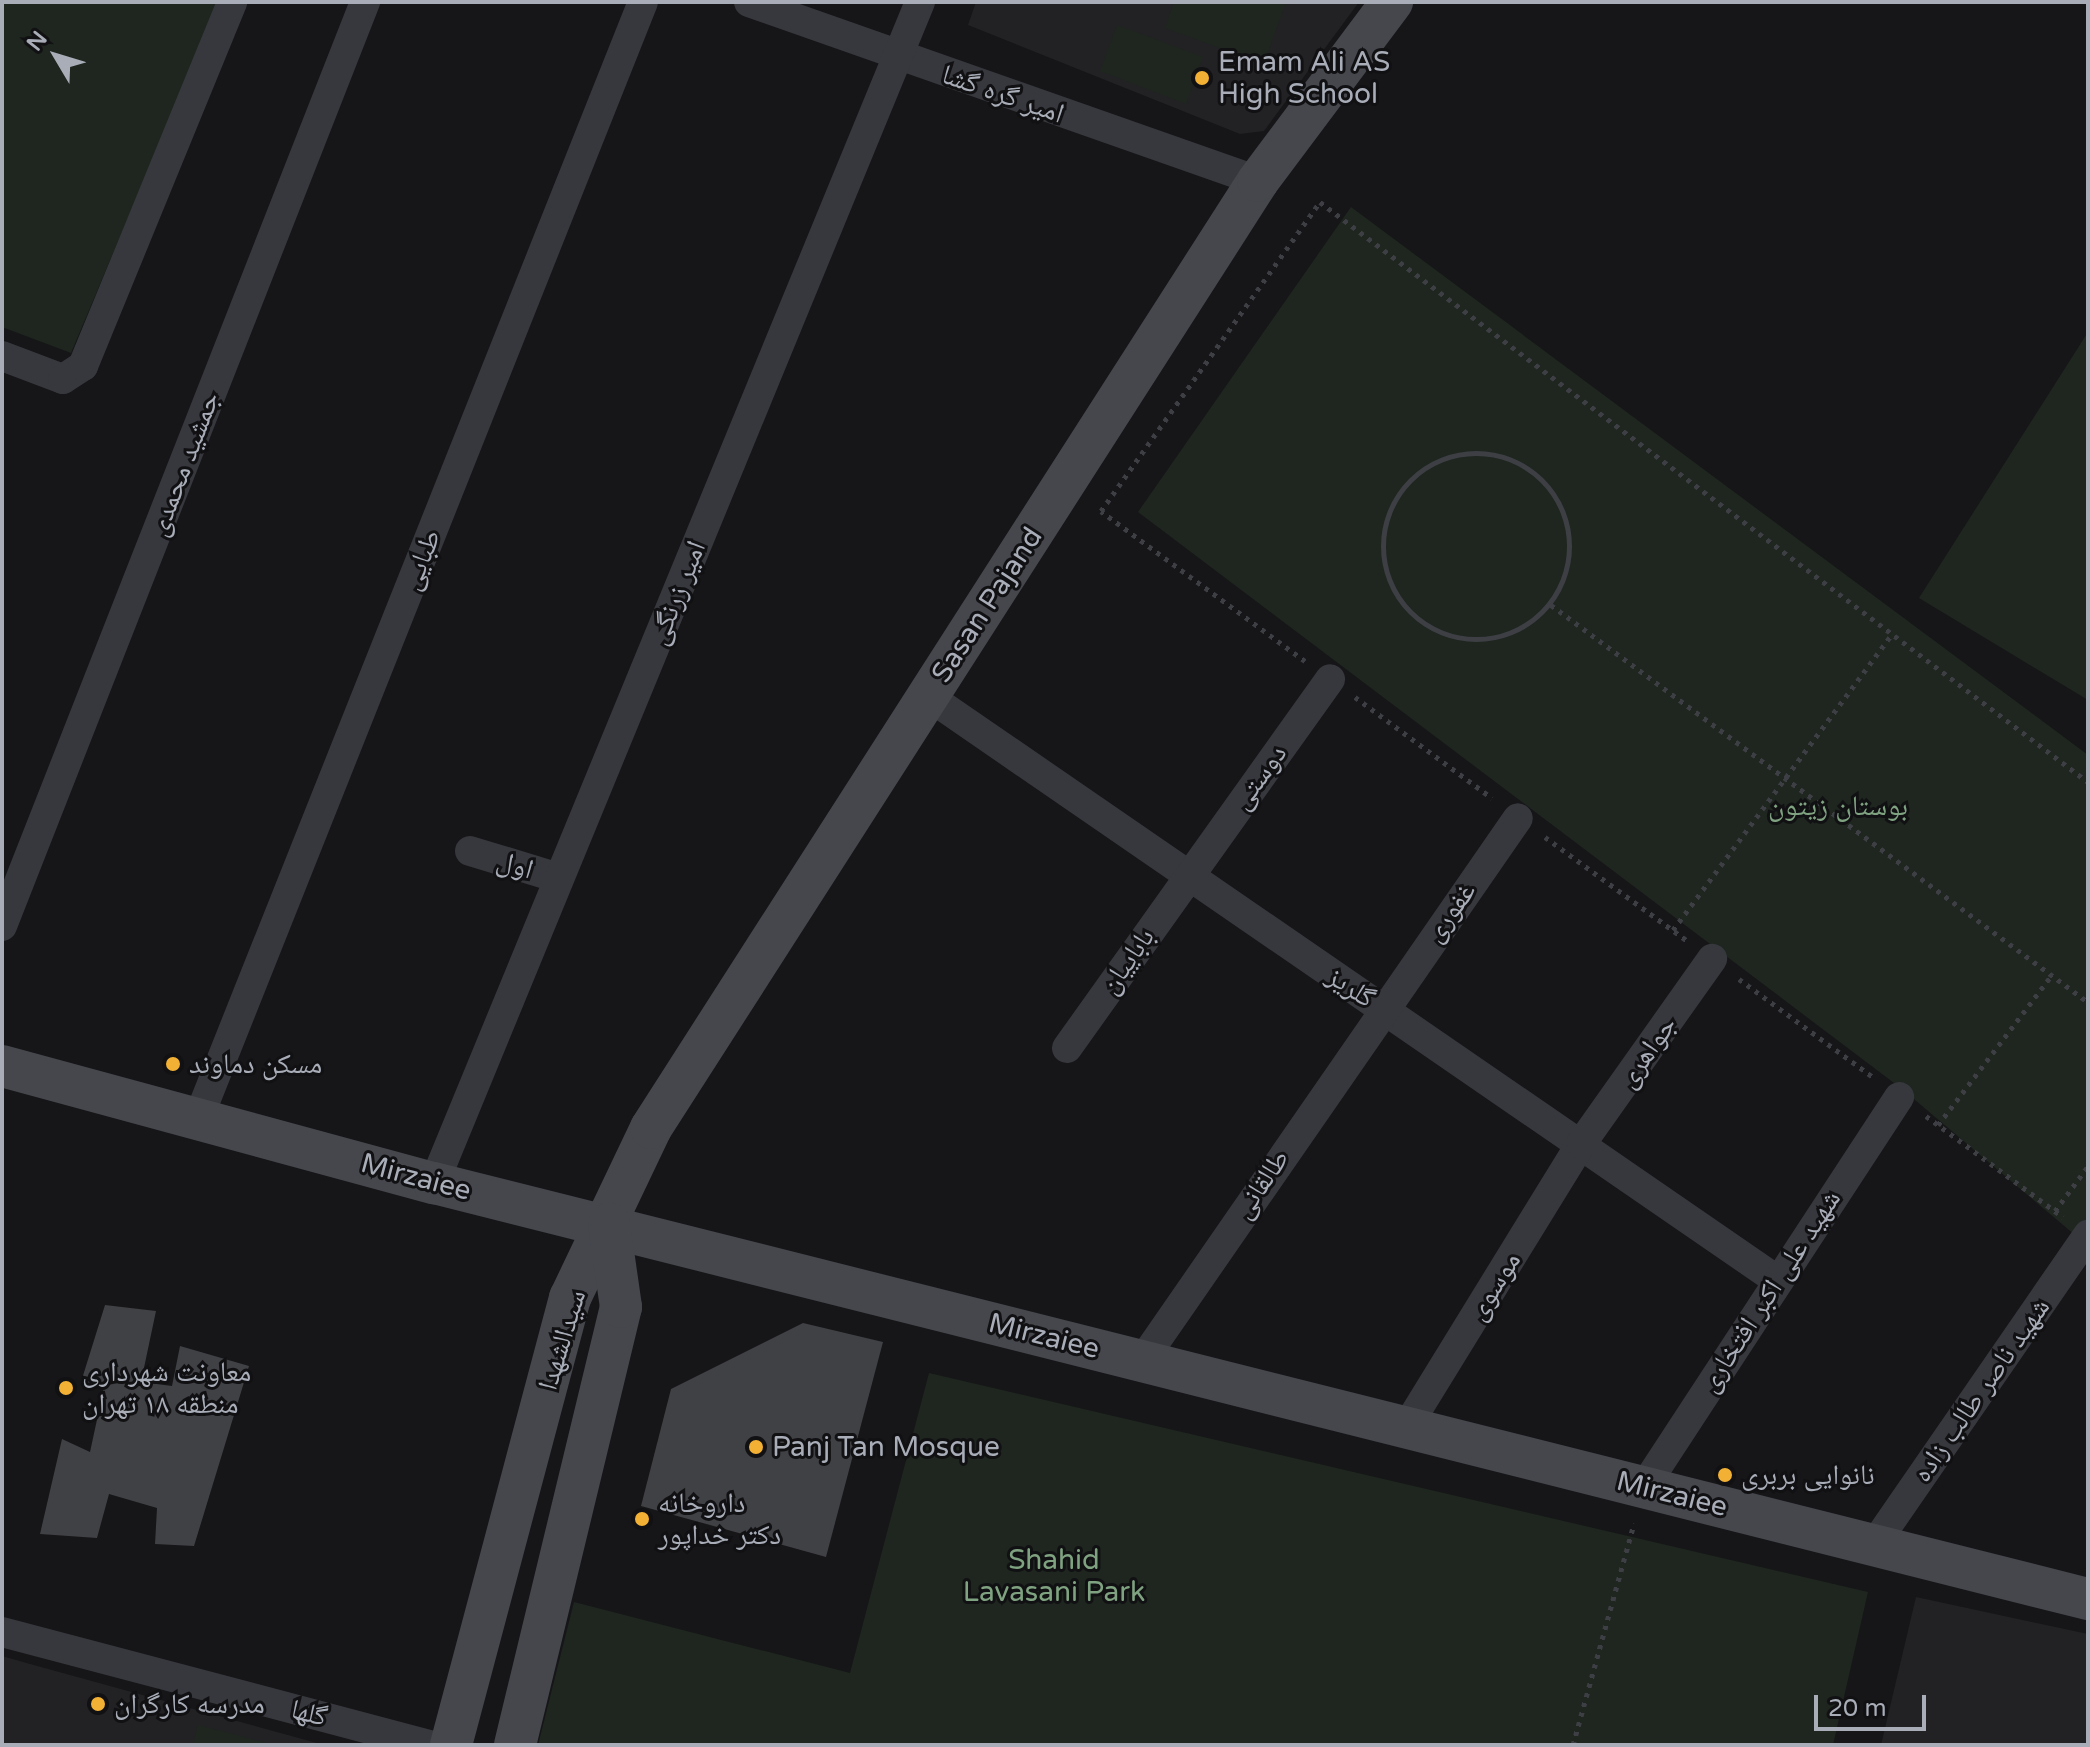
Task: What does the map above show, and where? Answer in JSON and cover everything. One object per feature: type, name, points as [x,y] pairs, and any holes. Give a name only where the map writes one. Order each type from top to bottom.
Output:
[{"type":"street","points":[[2,356],[63,379],[83,366],[232,2]]},
{"type":"street","name":"جمشید محمدی","points":[[5,913],[365,2]]},
{"type":"street","name":"طبایی","points":[[198,1119],[643,2]]},
{"type":"street","name":"امیر گره گشا","points":[[749,2],[898,58],[1258,181]]},
{"type":"street","name":"امیر زرنگی","points":[[434,1183],[920,2]]},
{"type":"street","name":"Sasan Pajand","points":[[609,1224],[651,1128],[1258,181],[1392,2]]},
{"type":"street","name":"دوستی","points":[[1188,874],[1330,679]]},
{"type":"street","name":"گلریز","points":[[928,696],[1774,1278]]},
{"type":"street","name":"غفوری","points":[[1381,1007],[1518,818]]},
{"type":"street","name":"اول","points":[[470,851],[559,878]]},
{"type":"street","name":"باباییان","points":[[1067,1048],[1188,874]]},
{"type":"street","name":"جواهری","points":[[1581,1144],[1712,959]]},
{"type":"street","name":"طالقانی","points":[[1142,1361],[1381,1007]]},
{"type":"street","name":"Mirzaiee","points":[[2,1066],[434,1183],[609,1224],[2088,1599]]},
{"type":"street","name":"شهید علی اکبر افتخاری","points":[[1644,1487],[1774,1278],[1899,1097]]},
{"type":"street","name":"موسوی","points":[[1406,1428],[1581,1144]]},
{"type":"street","name":"سیدالشهدا","points":[[451,1745],[570,1298],[609,1224]]},
{"type":"street","name":"سیدالشهدا","points":[[515,1745],[621,1307],[609,1224]]},
{"type":"street","name":"شهید ناصر طالب زاده","points":[[1874,1545],[2088,1235]]},
{"type":"street","name":"گلها","points":[[2,1632],[430,1745]]},
{"type":"path","points":[[2088,782],[1320,202],[1101,511],[2088,1235]]},
{"type":"path","points":[[1476,451],[1517,460],[1539,477],[1569,524],[1569,566],[1551,605],[1518,631],[1477,641],[1424,623],[1403,606],[1384,568],[1384,526],[1402,488],[1434,461],[1476,451]]},
{"type":"path","points":[[1551,605],[2088,1002]]},
{"type":"path","points":[[1673,930],[1892,634]]},
{"type":"path","points":[[1938,1125],[2052,975]]},
{"type":"path","points":[[2055,1211],[2088,1166]]},
{"type":"path","points":[[1573,1745],[1644,1487]]},
{"type":"shaded area","name":"Emam Ali AS High School","points":[[976,2],[1359,2],[1264,131],[1240,134],[968,25]]},
{"type":"shaded area","points":[[1916,1597],[2088,1634],[2088,1745],[1881,1745]]},
{"type":"shaded area","name":"مدرسه کارگران","points":[[2,1656],[30,1664],[324,1745],[2,1745]]},
{"type":"green space","points":[[2,2],[219,2],[71,353],[2,327]]},
{"type":"green space","points":[[1174,2],[1286,2],[1264,64],[1165,28]]},
{"type":"green space","points":[[1117,25],[1203,57],[1186,104],[1100,71]]},
{"type":"green space","name":"بوستان زیتون","points":[[1351,207],[2088,755],[2088,1246],[1902,1089],[1138,512]]},
{"type":"green space","points":[[2088,332],[2088,700],[1919,598]]},
{"type":"green space","name":"Shahid Lavasani Park","points":[[929,1373],[1868,1592],[1833,1745],[538,1745],[574,1602],[850,1673]]},
{"type":"green space","points":[[198,1725],[274,1745],[193,1745]]},
{"type":"building","points":[[105,1305],[156,1311],[141,1382],[172,1386],[180,1346],[249,1366],[194,1546],[155,1544],[157,1508],[109,1494],[97,1538],[40,1534],[62,1439],[90,1452],[104,1387],[81,1382]]},
{"type":"building","name":"Panj Tan Mosque","points":[[803,1323],[883,1342],[826,1557],[641,1506],[671,1389]]},
{"type":"place","name":"Emam Ali AS High School","points":[[1202,78]]},
{"type":"place","name":"مسکن دماوند","points":[[173,1064]]},
{"type":"place","name":"معاونت شهرداری منطقه ۱۸ تهران","points":[[66,1388]]},
{"type":"place","name":"Panj Tan Mosque","points":[[756,1447]]},
{"type":"place","name":"نانوایی بربری","points":[[1725,1475]]},
{"type":"place","name":"داروخانه دکتر خداپور","points":[[642,1519]]},
{"type":"place","name":"مدرسه کارگران","points":[[98,1704]]}]
